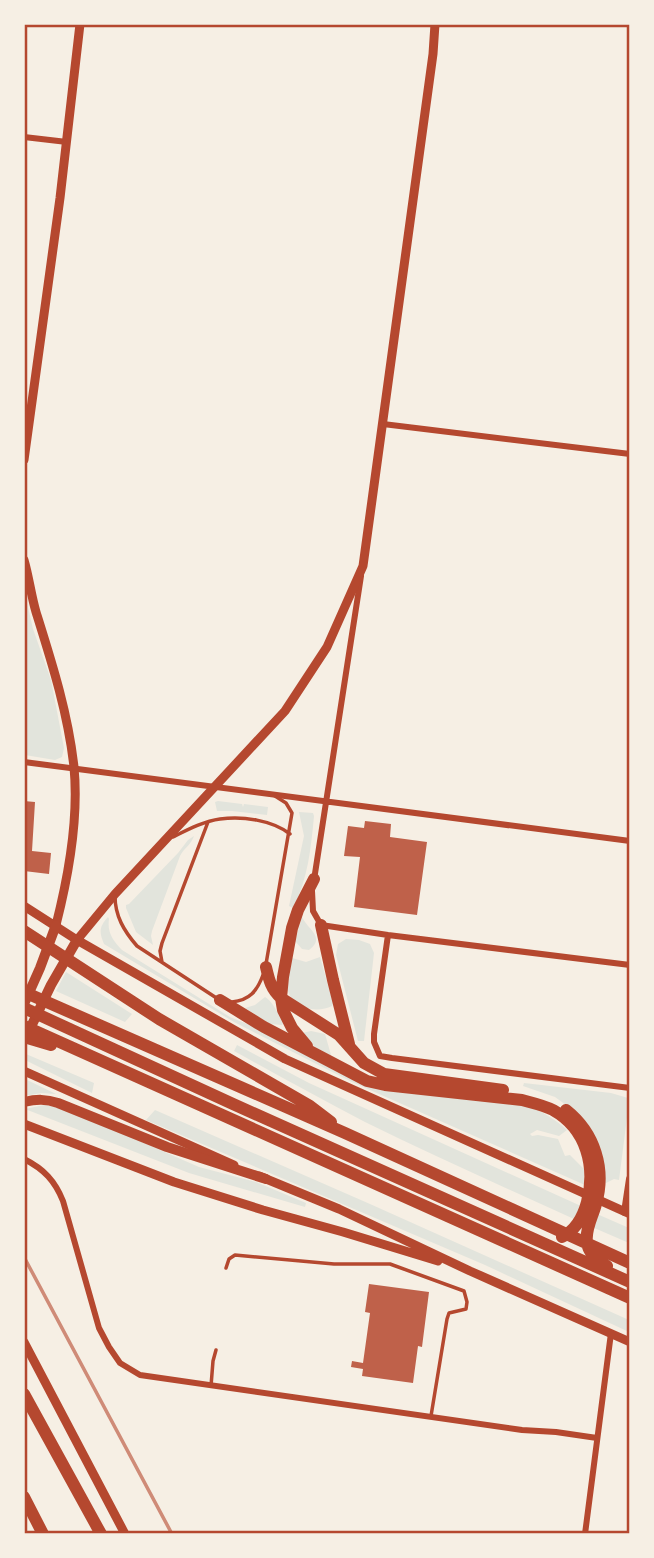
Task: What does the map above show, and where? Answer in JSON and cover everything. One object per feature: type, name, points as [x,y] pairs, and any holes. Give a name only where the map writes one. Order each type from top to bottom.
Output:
[{"type":"highway","points":[[312,1052],[292,1028],[281,999],[292,928],[314,879]]},
{"type":"highway","points":[[321,925],[349,1044]]},
{"type":"highway","points":[[24,931],[159,1019],[310,1106],[345,1133]]},
{"type":"highway","points":[[266,967],[269,984],[281,999],[329,1028],[349,1044],[364,1063],[384,1074],[522,1097],[556,1112],[569,1123],[587,1151],[591,1164],[590,1191],[582,1216],[569,1233],[561,1237],[542,1236],[466,1207]]},
{"type":"highway","points":[[24,992],[345,1133],[629,1263]]},
{"type":"highway","points":[[220,1000],[264,1027],[368,1081],[385,1085],[522,1097],[539,1096],[561,1107],[578,1121],[588,1134],[599,1160],[598,1196],[586,1242],[589,1250],[602,1263],[629,1279]]},
{"type":"highway","points":[[24,1006],[233,1104],[629,1279]]},
{"type":"highway","points":[[24,1026],[629,1298]]},
{"type":"highway","points":[[264,1027],[329,1028]]},
{"type":"highway","points":[[24,1039],[107,1063]]},
{"type":"highway","points":[[24,1394],[101,1534]]},
{"type":"highway","points":[[24,1497],[43,1534]]},
{"type":"main road","points":[[24,460],[67,142],[80,24]]},
{"type":"main road","points":[[24,1039],[77,940],[115,894],[285,711],[327,647],[363,566],[435,24]]},
{"type":"main road","points":[[24,560],[68,729],[74,769],[75,819],[68,877],[56,925],[24,1006]]},
{"type":"main road","points":[[24,906],[77,940],[285,1059],[627,1213]]},
{"type":"main road","points":[[24,1071],[265,1179],[339,1209],[629,1342]]},
{"type":"main road","points":[[24,1102],[46,1099],[167,1147],[265,1179]]},
{"type":"main road","points":[[24,1124],[174,1182],[470,1271]]},
{"type":"main road","points":[[24,1342],[125,1534]]},
{"type":"street","points":[[24,137],[67,142]]},
{"type":"street","points":[[383,424],[629,454]]},
{"type":"street","points":[[363,566],[314,879],[311,903],[315,917],[321,925],[629,965]]},
{"type":"street","points":[[24,762],[629,841]]},
{"type":"street","points":[[388,935],[373,1034],[380,1056],[629,1088]]},
{"type":"street","points":[[24,1159],[38,1166],[58,1188],[99,1328],[108,1347],[121,1363],[140,1375],[431,1418],[597,1438]]},
{"type":"street","points":[[627,1213],[629,1179]]},
{"type":"street","points":[[585,1534],[611,1333]]},
{"type":"lane","points":[[115,894],[119,918],[127,935],[137,946],[220,1000],[241,1001],[252,995],[260,985],[266,967],[290,834],[292,813],[286,803],[273,794]]},
{"type":"lane","points":[[164,841],[218,819],[259,821],[280,827],[290,834]]},
{"type":"lane","points":[[162,962],[162,943],[208,822]]},
{"type":"lane","points":[[226,1268],[229,1259],[235,1255],[334,1264],[390,1264],[464,1291],[466,1309],[449,1313],[447,1319],[431,1418]]},
{"type":"lane","points":[[211,1386],[216,1350]]},
{"type":"shaded area","points":[[25,594],[33,629],[51,680],[64,748],[62,757],[55,760],[25,755]]},
{"type":"shaded area","points":[[215,802],[242,804],[243,807],[244,804],[268,807],[267,815],[217,811]]},
{"type":"shaded area","points":[[299,812],[313,813],[314,816],[305,875],[293,908],[289,906],[304,836]]},
{"type":"shaded area","points":[[194,836],[180,856],[152,931],[153,945],[136,932],[126,905]]},
{"type":"shaded area","points":[[108,917],[111,936],[122,950],[230,1017],[351,1079],[528,1106],[544,1113],[567,1130],[559,1136],[537,1130],[530,1134],[558,1139],[565,1156],[570,1155],[584,1169],[585,1185],[352,1082],[234,1022],[104,944],[101,930]]},
{"type":"shaded area","points":[[302,917],[316,937],[309,950],[302,949],[295,941]]},
{"type":"shaded area","points":[[346,939],[370,944],[374,953],[364,1041],[358,1041],[336,955],[338,944]]},
{"type":"shaded area","points":[[320,957],[333,1003],[326,1008],[311,1009],[293,1000],[287,986],[288,976],[292,958],[306,962]]},
{"type":"shaded area","points":[[66,972],[132,1014],[125,1022],[56,991]]},
{"type":"shaded area","points":[[265,997],[275,1008],[282,1025],[270,1024],[245,1008],[255,1005]]},
{"type":"shaded area","points":[[311,1031],[325,1034],[331,1055],[328,1056],[317,1049],[302,1033]]},
{"type":"shaded area","points":[[237,1045],[309,1083],[581,1206],[574,1219],[417,1147],[234,1051]]},
{"type":"shaded area","points":[[26,1054],[94,1083],[92,1093],[25,1060]]},
{"type":"shaded area","points":[[25,1079],[56,1094],[25,1096]]},
{"type":"shaded area","points":[[524,1083],[611,1093],[628,1098],[619,1180],[614,1179],[604,1184],[577,1113],[555,1097],[523,1086]]},
{"type":"shaded area","points":[[44,1105],[64,1108],[199,1167],[256,1182],[306,1203],[305,1207],[189,1173],[25,1109]]},
{"type":"shaded area","points":[[155,1110],[629,1320],[629,1332],[485,1265],[146,1120]]},
{"type":"shaded area","points":[[597,1214],[629,1228],[629,1243],[592,1227]]},
{"type":"building","points":[[24,801],[35,802],[32,851],[51,853],[49,874],[24,871]]},
{"type":"building","points":[[365,821],[391,824],[390,837],[427,842],[417,915],[354,907],[360,857],[344,856],[348,826],[364,828]]},
{"type":"building","points":[[369,1284],[429,1292],[422,1347],[418,1346],[413,1383],[362,1376],[363,1369],[351,1367],[352,1361],[363,1363],[370,1313],[365,1312]]},
{"type":"railway","points":[[24,1257],[172,1534]]}]
